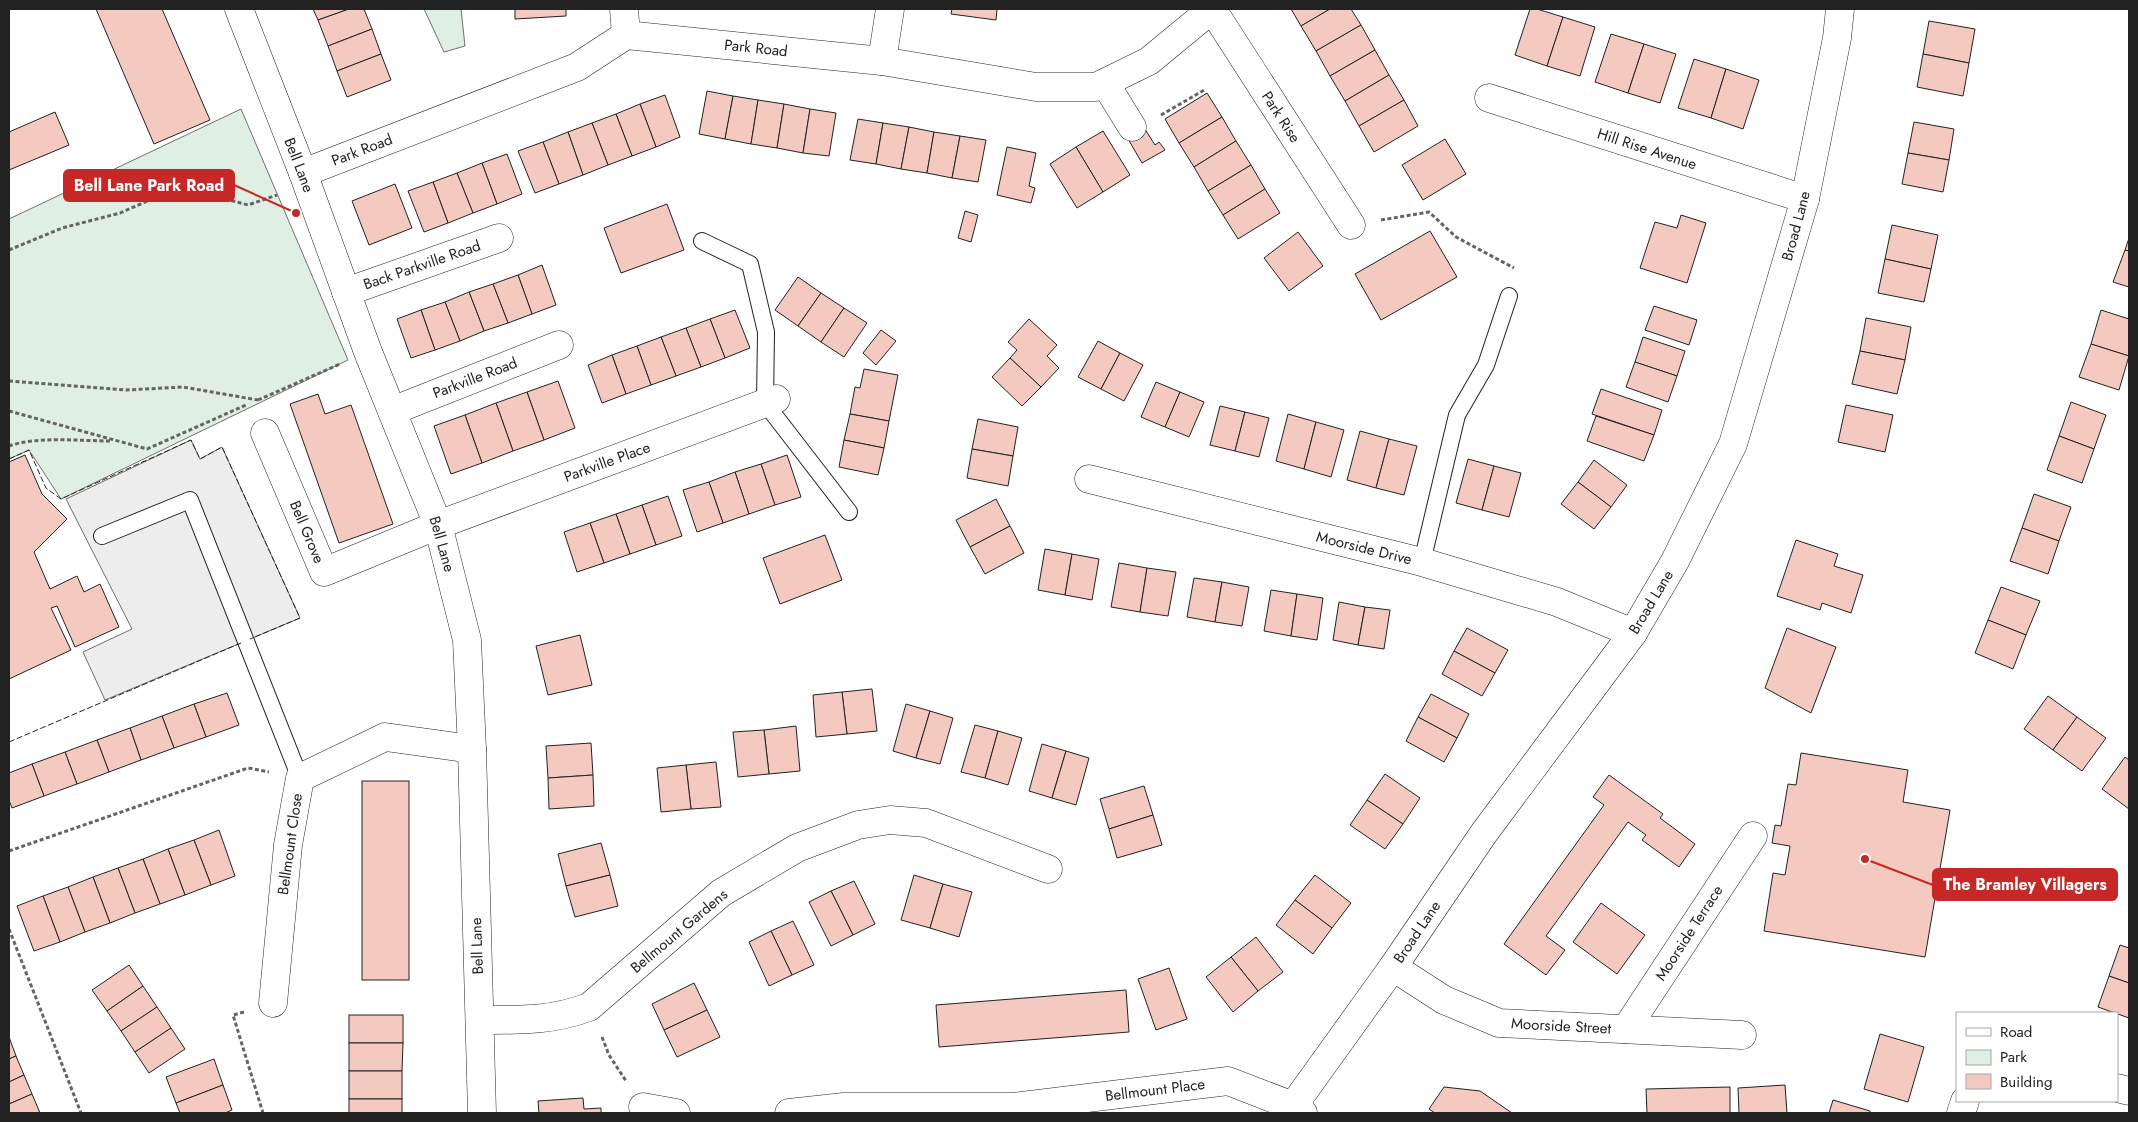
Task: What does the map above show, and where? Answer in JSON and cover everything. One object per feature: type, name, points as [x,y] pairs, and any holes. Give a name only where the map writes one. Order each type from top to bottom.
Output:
[{"type":"street","name":"Bell Lane","points":[[239,9],[305,178],[368,352],[438,525],[467,640],[481,1020],[482,1113]]},
{"type":"street","points":[[882,61],[890,9]]},
{"type":"street","name":"Park Road","points":[[305,178],[577,67],[625,22],[882,61],[1036,87],[1096,87],[1149,61],[1212,9]]},
{"type":"street","name":"Park Rise","points":[[1212,9],[1351,225]]},
{"type":"street","name":"Broad Lane","points":[[1295,1111],[1484,833],[1633,633],[1675,561],[1733,444],[1804,199],[1837,38],[1840,9]]},
{"type":"street","points":[[1105,83],[1132,126]]},
{"type":"street","name":"Hill Rise Avenue","points":[[1489,98],[1804,199]]},
{"type":"street","name":"Back Parkville Road","points":[[346,292],[499,238]]},
{"type":"street","name":"Parkville Road","points":[[392,410],[559,345]]},
{"type":"street","name":"Parkville Place","points":[[438,525],[771,401]]},
{"type":"street","name":"Bell Grove","points":[[264,433],[324,572],[438,525]]},
{"type":"street","name":"Moorside Drive","points":[[1089,480],[1422,562],[1557,602],[1633,633]]},
{"type":"street","name":"Bellmount Close","points":[[273,1003],[288,845],[300,778],[385,737],[472,749]]},
{"type":"street","name":"Bellmount Gardens","points":[[481,1020],[532,1020],[565,1016],[589,1007],[721,893],[797,848],[858,825],[890,820],[926,823],[1048,869]]},
{"type":"street","name":"Moorside Terrace","points":[[1626,1029],[1753,836]]},
{"type":"street","name":"Moorside Street","points":[[1393,967],[1444,1000],[1499,1023],[1742,1035]]},
{"type":"street","name":"Bellmount Place","points":[[789,1113],[844,1107],[1014,1110],[1228,1081],[1295,1111]]},
{"type":"street","points":[[643,1107],[676,1113]]},
{"type":"lane","points":[[702,241],[750,264],[766,332],[771,401],[849,512]]},
{"type":"lane","points":[[1422,562],[1457,415],[1486,365],[1509,296]]},
{"type":"lane","points":[[102,536],[190,500],[300,778]]},
{"type":"path","points":[[1132,126],[1161,115],[1206,89]]},
{"type":"path","points":[[9,250],[62,228],[120,213],[170,191],[226,199],[248,205],[305,178]]},
{"type":"path","points":[[1351,225],[1429,212],[1456,237],[1519,271],[1509,296]]},
{"type":"path","points":[[9,411],[147,449],[368,352]]},
{"type":"path","points":[[9,381],[126,390],[183,387],[258,400]]},
{"type":"path","points":[[9,446],[46,441],[117,441]]},
{"type":"path","points":[[9,851],[248,768],[300,778]]},
{"type":"path","points":[[9,929],[81,1113]]},
{"type":"path","points":[[263,1113],[233,1015],[273,1003]]},
{"type":"path","points":[[589,1007],[609,1055],[643,1107]]},
{"type":"green space","points":[[424,9],[461,9],[465,46],[444,52]]},
{"type":"green space","points":[[241,109],[348,360],[61,499],[29,450],[9,459],[9,219]]},
{"type":"shaded area","points":[[191,440],[200,459],[222,447],[300,618],[105,700],[83,652],[132,629],[66,499]]},
{"type":"building","points":[[96,9],[162,9],[210,120],[154,144]]},
{"type":"building","points":[[313,9],[349,9],[318,20]]},
{"type":"building","points":[[349,9],[364,9],[372,29],[328,46],[318,20]]},
{"type":"building","points":[[515,9],[566,9],[566,16],[515,19]]},
{"type":"building","points":[[952,9],[997,9],[996,20],[951,14]]},
{"type":"building","points":[[1291,9],[1330,9],[1301,26]]},
{"type":"building","points":[[1330,9],[1351,9],[1361,25],[1316,51],[1301,26]]},
{"type":"building","points":[[1530,9],[1537,9],[1563,17],[1547,66],[1515,55]]},
{"type":"building","points":[[1563,17],[1595,27],[1580,76],[1547,66]]},
{"type":"building","points":[[1929,21],[1975,29],[1969,63],[1923,54]]},
{"type":"building","points":[[1361,25],[1375,50],[1330,76],[1316,51]]},
{"type":"building","points":[[372,29],[381,54],[337,71],[328,46]]},
{"type":"building","points":[[1611,34],[1644,44],[1628,93],[1595,82]]},
{"type":"building","points":[[1644,44],[1676,54],[1660,103],[1628,93]]},
{"type":"building","points":[[1375,50],[1389,75],[1345,101],[1330,76]]},
{"type":"building","points":[[381,54],[391,80],[347,97],[337,71]]},
{"type":"building","points":[[1923,54],[1969,63],[1963,96],[1917,87]]},
{"type":"building","points":[[1694,59],[1726,69],[1711,118],[1678,108]]},
{"type":"building","points":[[1726,69],[1759,80],[1743,129],[1711,118]]},
{"type":"building","points":[[1389,75],[1404,100],[1359,126],[1345,101]]},
{"type":"building","points":[[707,91],[733,96],[725,139],[699,134]]},
{"type":"building","points":[[1207,93],[1222,117],[1179,143],[1165,119]]},
{"type":"building","points":[[665,95],[680,137],[656,147],[640,104]]},
{"type":"building","points":[[733,96],[758,100],[751,144],[725,139]]},
{"type":"building","points":[[758,100],[784,104],[777,148],[751,144]]},
{"type":"building","points":[[1404,100],[1418,126],[1374,152],[1359,126]]},
{"type":"building","points":[[640,104],[656,147],[632,156],[616,114]]},
{"type":"building","points":[[784,104],[810,109],[803,153],[777,148]]},
{"type":"building","points":[[810,109],[836,113],[829,156],[803,153]]},
{"type":"building","points":[[55,112],[69,145],[9,170],[9,132]]},
{"type":"building","points":[[616,114],[632,156],[608,165],[592,123]]},
{"type":"building","points":[[1222,117],[1236,141],[1194,167],[1179,143]]},
{"type":"building","points":[[858,119],[883,123],[876,164],[850,160]]},
{"type":"building","points":[[1914,122],[1954,129],[1949,160],[1908,153]]},
{"type":"building","points":[[592,123],[608,165],[583,175],[568,132]]},
{"type":"building","points":[[883,123],[909,127],[901,169],[876,164]]},
{"type":"building","points":[[1141,123],[1155,145],[1159,142],[1165,150],[1142,163],[1124,132]]},
{"type":"building","points":[[909,127],[934,132],[927,173],[901,169]]},
{"type":"building","points":[[1103,131],[1130,175],[1103,192],[1076,147]]},
{"type":"building","points":[[568,132],[583,175],[559,184],[543,142]]},
{"type":"building","points":[[934,132],[960,136],[952,178],[927,173]]},
{"type":"building","points":[[960,136],[986,140],[978,182],[952,178]]},
{"type":"building","points":[[1445,139],[1466,174],[1423,200],[1402,165]]},
{"type":"building","points":[[1236,141],[1251,165],[1208,191],[1194,167]]},
{"type":"building","points":[[543,142],[559,184],[535,193],[518,151]]},
{"type":"building","points":[[1007,147],[1036,153],[1029,186],[1035,188],[1031,203],[997,195]]},
{"type":"building","points":[[1076,147],[1103,192],[1077,208],[1050,164]]},
{"type":"building","points":[[1908,153],[1949,160],[1943,192],[1902,184]]},
{"type":"building","points":[[507,154],[522,194],[497,204],[482,163]]},
{"type":"building","points":[[482,163],[497,204],[473,213],[457,173]]},
{"type":"building","points":[[1251,165],[1265,189],[1223,215],[1208,191]]},
{"type":"building","points":[[457,173],[473,213],[448,223],[433,182]]},
{"type":"building","points":[[433,182],[448,223],[424,232],[408,191]]},
{"type":"building","points":[[395,184],[412,228],[369,245],[352,201]]},
{"type":"building","points":[[1265,189],[1280,213],[1238,239],[1223,215]]},
{"type":"building","points":[[667,204],[684,250],[621,273],[604,228]]},
{"type":"building","points":[[965,211],[978,215],[971,242],[958,238]]},
{"type":"building","points":[[1681,215],[1706,223],[1687,283],[1640,268],[1655,222],[1677,228]]},
{"type":"building","points":[[1892,225],[1938,235],[1931,269],[1885,259]]},
{"type":"building","points":[[1430,231],[1457,277],[1381,320],[1355,274]]},
{"type":"building","points":[[1298,232],[1323,266],[1289,291],[1264,258]]},
{"type":"building","points":[[2129,238],[2129,251],[2125,250]]},
{"type":"building","points":[[2125,250],[2129,251],[2129,287],[2113,282]]},
{"type":"building","points":[[1885,259],[1931,269],[1924,302],[1878,293]]},
{"type":"building","points":[[542,265],[556,305],[532,314],[518,275]]},
{"type":"building","points":[[518,275],[532,314],[508,323],[493,284]]},
{"type":"building","points":[[798,277],[821,293],[798,326],[775,310]]},
{"type":"building","points":[[493,284],[508,323],[484,331],[469,292]]},
{"type":"building","points":[[469,292],[484,331],[460,341],[445,302]]},
{"type":"building","points":[[821,293],[844,308],[821,342],[798,326]]},
{"type":"building","points":[[445,302],[460,341],[435,350],[421,310]]},
{"type":"building","points":[[1654,306],[1697,320],[1689,345],[1645,330]]},
{"type":"building","points":[[844,308],[867,323],[844,357],[821,342]]},
{"type":"building","points":[[421,310],[435,350],[411,358],[397,319]]},
{"type":"building","points":[[735,310],[750,348],[725,358],[710,319]]},
{"type":"building","points":[[2101,310],[2129,319],[2129,356],[2091,344]]},
{"type":"building","points":[[1866,318],[1911,327],[1905,360],[1860,351]]},
{"type":"building","points":[[710,319],[725,358],[701,367],[686,328]]},
{"type":"building","points":[[1029,319],[1057,345],[1047,356],[1059,368],[1041,387],[1010,358],[1017,350],[1008,342]]},
{"type":"building","points":[[686,328],[701,367],[676,376],[661,337]]},
{"type":"building","points":[[881,330],[896,341],[876,365],[863,353]]},
{"type":"building","points":[[661,337],[676,376],[651,385],[637,346]]},
{"type":"building","points":[[1643,337],[1685,351],[1677,376],[1635,362]]},
{"type":"building","points":[[1098,341],[1120,353],[1101,389],[1078,377]]},
{"type":"building","points":[[2091,344],[2129,356],[2119,390],[2079,377]]},
{"type":"building","points":[[637,346],[651,385],[626,394],[612,355]]},
{"type":"building","points":[[1860,351],[1905,360],[1897,394],[1852,384]]},
{"type":"building","points":[[1120,353],[1143,365],[1124,401],[1101,389]]},
{"type":"building","points":[[612,355],[626,394],[602,403],[588,365]]},
{"type":"building","points":[[1010,358],[1041,387],[1022,406],[992,377]]},
{"type":"building","points":[[1635,362],[1677,376],[1668,402],[1626,387]]},
{"type":"building","points":[[864,369],[898,375],[889,421],[850,414],[855,387],[860,388]]},
{"type":"building","points":[[558,381],[575,428],[544,440],[527,392]]},
{"type":"building","points":[[1156,382],[1180,392],[1165,427],[1141,417]]},
{"type":"building","points":[[1601,389],[1662,410],[1654,435],[1592,414]]},
{"type":"building","points":[[527,392],[544,440],[513,451],[496,403]]},
{"type":"building","points":[[1180,392],[1204,402],[1189,437],[1165,427]]},
{"type":"building","points":[[318,394],[325,414],[351,405],[393,524],[339,543],[290,404]]},
{"type":"building","points":[[2071,402],[2106,415],[2094,449],[2059,436]]},
{"type":"building","points":[[496,403],[513,451],[482,463],[465,415]]},
{"type":"building","points":[[1846,405],[1893,415],[1885,452],[1838,442]]},
{"type":"building","points":[[1220,406],[1245,412],[1235,451],[1210,445]]},
{"type":"building","points":[[1245,412],[1269,418],[1259,457],[1235,451]]},
{"type":"building","points":[[850,414],[889,421],[884,448],[844,440]]},
{"type":"building","points":[[1288,414],[1316,422],[1304,469],[1276,461]]},
{"type":"building","points":[[465,415],[482,463],[451,474],[434,426]]},
{"type":"building","points":[[1596,416],[1654,435],[1644,461],[1587,441]]},
{"type":"building","points":[[978,419],[1018,427],[1013,456],[972,449]]},
{"type":"building","points":[[1316,422],[1344,430],[1331,477],[1304,469]]},
{"type":"building","points":[[1360,431],[1389,439],[1376,488],[1347,480]]},
{"type":"building","points":[[2059,436],[2094,449],[2082,483],[2047,470]]},
{"type":"building","points":[[1389,439],[1417,446],[1404,495],[1376,488]]},
{"type":"building","points":[[844,440],[884,448],[878,475],[839,467]]},
{"type":"building","points":[[972,449],[1013,456],[1008,486],[967,478]]},
{"type":"building","points":[[25,455],[42,494],[67,519],[34,552],[50,589],[77,576],[84,592],[100,584],[119,627],[75,647],[57,606],[51,608],[71,650],[9,679],[9,462]]},
{"type":"building","points":[[787,455],[801,497],[775,505],[761,464]]},
{"type":"building","points":[[1468,459],[1494,466],[1482,510],[1456,503]]},
{"type":"building","points":[[1594,460],[1627,485],[1611,507],[1578,482]]},
{"type":"building","points":[[761,464],[775,505],[749,514],[735,472]]},
{"type":"building","points":[[1494,466],[1521,473],[1509,517],[1482,510]]},
{"type":"building","points":[[735,472],[749,514],[723,523],[709,482]]},
{"type":"building","points":[[709,482],[723,523],[697,532],[683,490]]},
{"type":"building","points":[[1578,482],[1611,507],[1594,529],[1561,504]]},
{"type":"building","points":[[2034,494],[2071,507],[2059,541],[2022,528]]},
{"type":"building","points":[[668,496],[682,536],[656,545],[642,505]]},
{"type":"building","points":[[996,499],[1010,526],[970,547],[956,520]]},
{"type":"building","points":[[642,505],[656,545],[630,554],[616,514]]},
{"type":"building","points":[[616,514],[630,554],[604,563],[590,523]]},
{"type":"building","points":[[590,523],[604,563],[577,572],[564,532]]},
{"type":"building","points":[[1010,526],[1024,553],[985,574],[970,547]]},
{"type":"building","points":[[2022,528],[2059,541],[2048,574],[2010,561]]},
{"type":"building","points":[[825,535],[842,580],[780,604],[763,558]]},
{"type":"building","points":[[1796,540],[1838,554],[1834,566],[1863,575],[1851,613],[1822,603],[1820,610],[1777,596]]},
{"type":"building","points":[[1045,549],[1072,554],[1065,595],[1038,590]]},
{"type":"building","points":[[1072,554],[1099,559],[1092,600],[1065,595]]},
{"type":"building","points":[[1119,563],[1147,568],[1140,612],[1111,607]]},
{"type":"building","points":[[1147,568],[1176,572],[1168,616],[1140,612]]},
{"type":"building","points":[[1194,578],[1222,582],[1215,622],[1187,617]]},
{"type":"building","points":[[1222,582],[1249,587],[1242,626],[1215,622]]},
{"type":"building","points":[[2001,587],[2040,601],[2026,635],[1988,620]]},
{"type":"building","points":[[1271,590],[1297,594],[1291,636],[1264,631]]},
{"type":"building","points":[[1297,594],[1323,598],[1317,640],[1291,636]]},
{"type":"building","points":[[1339,602],[1365,607],[1358,645],[1333,640]]},
{"type":"building","points":[[1365,607],[1390,610],[1384,649],[1358,645]]},
{"type":"building","points":[[1988,620],[2026,635],[2013,669],[1975,653]]},
{"type":"building","points":[[1467,628],[1508,650],[1495,673],[1454,651]]},
{"type":"building","points":[[1787,628],[1836,647],[1811,713],[1765,688]]},
{"type":"building","points":[[580,635],[592,685],[548,695],[536,646]]},
{"type":"building","points":[[1454,651],[1495,673],[1482,696],[1442,674]]},
{"type":"building","points":[[872,689],[877,731],[847,734],[842,692]]},
{"type":"building","points":[[842,692],[847,734],[816,737],[813,695]]},
{"type":"building","points":[[227,693],[239,725],[206,737],[194,704]]},
{"type":"building","points":[[1431,694],[1469,714],[1457,738],[1418,717]]},
{"type":"building","points":[[2048,696],[2077,717],[2053,750],[2024,729]]},
{"type":"building","points":[[194,704],[206,737],[174,748],[162,716]]},
{"type":"building","points":[[906,704],[930,711],[916,758],[893,751]]},
{"type":"building","points":[[930,711],[953,718],[940,764],[916,758]]},
{"type":"building","points":[[162,716],[174,748],[141,760],[130,728]]},
{"type":"building","points":[[1418,717],[1457,738],[1444,762],[1406,741]]},
{"type":"building","points":[[2077,717],[2106,738],[2082,771],[2053,750]]},
{"type":"building","points":[[975,725],[998,731],[985,778],[961,772]]},
{"type":"building","points":[[796,726],[800,771],[769,774],[764,730]]},
{"type":"building","points":[[130,728],[141,760],[109,772],[97,740]]},
{"type":"building","points":[[764,730],[769,774],[738,777],[733,732]]},
{"type":"building","points":[[998,731],[1022,738],[1008,785],[985,778]]},
{"type":"building","points":[[97,740],[109,772],[77,784],[65,752]]},
{"type":"building","points":[[591,743],[593,775],[548,778],[546,746]]},
{"type":"building","points":[[1042,744],[1066,751],[1052,798],[1029,791]]},
{"type":"building","points":[[1066,751],[1089,758],[1076,805],[1052,798]]},
{"type":"building","points":[[65,752],[77,784],[44,796],[32,764]]},
{"type":"building","points":[[1801,753],[1908,770],[1903,802],[1950,810],[1925,957],[1764,931],[1773,873],[1785,875],[1790,846],[1772,843],[1775,825],[1781,826],[1788,784],[1796,785]]},
{"type":"building","points":[[2125,757],[2129,760],[2129,809],[2102,789]]},
{"type":"building","points":[[716,762],[721,807],[691,809],[686,765]]},
{"type":"building","points":[[32,764],[44,796],[12,808],[9,800],[9,773]]},
{"type":"building","points":[[686,765],[691,809],[661,812],[657,768]]},
{"type":"building","points":[[1385,774],[1420,798],[1403,824],[1367,800]]},
{"type":"building","points":[[593,775],[594,806],[549,809],[548,778]]},
{"type":"building","points":[[1609,775],[1663,814],[1660,818],[1695,844],[1679,867],[1642,840],[1646,835],[1628,822],[1546,936],[1565,950],[1546,975],[1504,944],[1604,805],[1593,797]]},
{"type":"building","points":[[362,781],[409,781],[409,980],[362,980]]},
{"type":"building","points":[[1144,786],[1153,815],[1109,829],[1100,799]]},
{"type":"building","points":[[1367,800],[1403,824],[1385,849],[1350,825]]},
{"type":"building","points":[[1153,815],[1162,845],[1117,858],[1109,829]]},
{"type":"building","points":[[219,830],[235,876],[211,885],[194,840]]},
{"type":"building","points":[[194,840],[211,885],[185,895],[168,849]]},
{"type":"building","points":[[601,843],[610,875],[566,886],[558,854]]},
{"type":"building","points":[[168,849],[185,895],[160,904],[143,859]]},
{"type":"building","points":[[143,859],[160,904],[135,913],[118,868]]},
{"type":"building","points":[[118,868],[135,913],[110,923],[93,877]]},
{"type":"building","points":[[610,875],[618,906],[575,917],[566,886]]},
{"type":"building","points":[[914,875],[943,884],[930,928],[901,920]]},
{"type":"building","points":[[1315,875],[1351,903],[1332,928],[1295,900]]},
{"type":"building","points":[[93,877],[110,923],[85,932],[68,887]]},
{"type":"building","points":[[854,881],[875,924],[853,935],[831,891]]},
{"type":"building","points":[[943,884],[972,892],[959,937],[930,928]]},
{"type":"building","points":[[68,887],[85,932],[60,942],[43,896]]},
{"type":"building","points":[[831,891],[853,935],[831,946],[809,902]]},
{"type":"building","points":[[43,896],[60,942],[34,951],[17,906]]},
{"type":"building","points":[[1295,900],[1332,928],[1313,954],[1276,925]]},
{"type":"building","points":[[1601,903],[1645,935],[1617,974],[1573,942]]},
{"type":"building","points":[[793,921],[814,965],[792,975],[771,931]]},
{"type":"building","points":[[771,931],[792,975],[769,986],[749,942]]},
{"type":"building","points":[[1256,937],[1283,972],[1258,991],[1231,957]]},
{"type":"building","points":[[2120,945],[2129,948],[2129,983],[2109,976]]},
{"type":"building","points":[[1231,957],[1258,991],[1233,1012],[1206,977]]},
{"type":"building","points":[[129,965],[143,986],[107,1011],[92,990]]},
{"type":"building","points":[[1169,968],[1187,1019],[1156,1030],[1138,979]]},
{"type":"building","points":[[2109,976],[2129,983],[2129,1018],[2118,1014],[2118,1012],[2098,1007]]},
{"type":"building","points":[[694,983],[707,1010],[664,1030],[652,1004]]},
{"type":"building","points":[[143,986],[157,1007],[121,1031],[107,1011]]},
{"type":"building","points":[[1126,990],[1129,1032],[939,1047],[936,1005]]},
{"type":"building","points":[[157,1007],[171,1028],[135,1052],[121,1031]]},
{"type":"building","points":[[707,1010],[720,1037],[677,1057],[664,1030]]},
{"type":"building","points":[[349,1015],[403,1015],[403,1043],[349,1043]]},
{"type":"building","points":[[171,1028],[185,1049],[149,1073],[135,1052]]},
{"type":"building","points":[[1880,1034],[1924,1047],[1908,1102],[1864,1089]]},
{"type":"building","points":[[9,1037],[16,1056],[9,1059]]},
{"type":"building","points":[[349,1043],[403,1043],[402,1071],[349,1071]]},
{"type":"building","points":[[16,1056],[24,1075],[9,1082],[9,1059]]},
{"type":"building","points":[[214,1059],[223,1085],[176,1103],[166,1077]]},
{"type":"building","points":[[349,1071],[402,1071],[402,1099],[349,1099]]},
{"type":"building","points":[[24,1075],[32,1094],[9,1104],[9,1082]]},
{"type":"building","points":[[223,1085],[232,1110],[225,1113],[180,1113],[176,1103]]},
{"type":"building","points":[[1785,1085],[1787,1113],[1739,1113],[1738,1088]]},
{"type":"building","points":[[1444,1087],[1480,1091],[1512,1113],[1435,1113],[1429,1109]]},
{"type":"building","points":[[1730,1087],[1730,1113],[1647,1113],[1646,1089]]},
{"type":"building","points":[[32,1094],[40,1113],[9,1113],[9,1104]]},
{"type":"building","points":[[583,1098],[584,1109],[601,1108],[601,1113],[539,1113],[538,1101]]},
{"type":"building","points":[[349,1099],[402,1099],[402,1113],[349,1113]]},
{"type":"building","points":[[1833,1100],[1870,1111],[1870,1113],[1829,1113]]},
{"type":"fence","points":[[9,459],[29,450],[46,488],[61,499],[191,440],[200,459],[222,447],[300,618],[250,639]]},
{"type":"fence","points":[[9,742],[241,643]]},
{"type":"place","name":"Bell Lane Park Road","points":[[296,213]]},
{"type":"place","name":"The Bramley Villagers","points":[[1865,859]]}]
